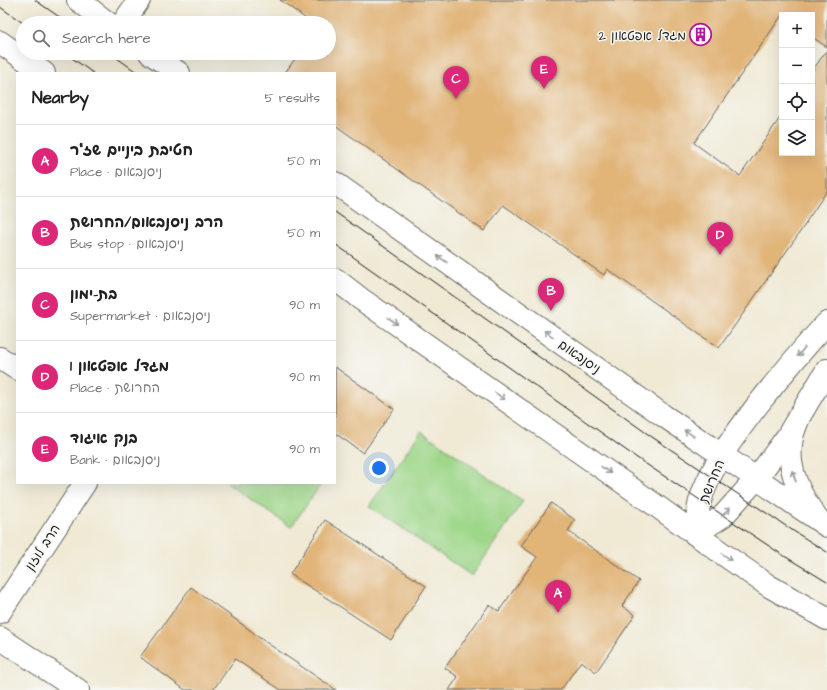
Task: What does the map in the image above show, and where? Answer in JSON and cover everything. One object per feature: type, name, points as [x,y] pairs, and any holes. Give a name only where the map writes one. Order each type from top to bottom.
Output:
[{"type":"main road","points":[[78,0],[99,16]]},
{"type":"main road","points":[[129,16],[139,0]]},
{"type":"main road","points":[[0,42],[16,53]]},
{"type":"main road","points":[[26,60],[43,72]]},
{"type":"main road","points":[[160,60],[178,72]]},
{"type":"main road","name":"ניסנבאום","points":[[336,184],[658,411],[823,524]]},
{"type":"main road","points":[[336,280],[361,299],[769,586],[827,619]]},
{"type":"main road","name":"החרושת","points":[[695,534],[700,501],[722,455],[772,387],[809,341],[827,323]]},
{"type":"main road","points":[[0,358],[16,369]]},
{"type":"main road","name":"החרושת","points":[[695,534],[723,516],[756,479],[787,437],[827,370]]},
{"type":"main road","points":[[799,417],[792,438],[790,456],[793,475],[801,492],[823,524]]},
{"type":"main road","name":"הרב לוזון","points":[[0,612],[84,484]]},
{"type":"main road","points":[[0,638],[78,690]]},
{"type":"green space","points":[[421,431],[523,501],[472,576],[369,506]]},
{"type":"green space","points":[[228,484],[321,484],[291,527]]},
{"type":"building","points":[[280,0],[827,0],[827,47],[815,39],[815,12],[779,12],[779,19],[694,143],[740,176],[779,119],[779,156],[815,156],[815,67],[827,50],[827,191],[719,348],[607,269],[604,275],[503,205],[484,231],[336,126],[336,72],[286,72],[294,60],[336,60],[336,16],[302,16]]},
{"type":"building","points":[[336,368],[394,409],[363,453],[336,434]]},
{"type":"building","points":[[551,503],[575,520],[568,531],[639,581],[622,606],[635,615],[596,672],[581,661],[561,690],[449,690],[458,677],[445,668],[489,605],[499,611],[537,557],[521,546]]},
{"type":"building","points":[[325,520],[426,586],[391,640],[290,574]]},
{"type":"building","points":[[191,587],[254,634],[336,690],[281,690],[235,659],[213,690],[185,690],[140,657]]},
{"type":"tram line","points":[[35,0],[58,16]]},
{"type":"tram line","points":[[0,7],[16,18]]},
{"type":"tram line","points":[[75,60],[92,72]]},
{"type":"tram line","points":[[120,60],[137,72]]},
{"type":"tram line","points":[[336,213],[652,437],[827,552]]},
{"type":"tram line","points":[[336,245],[637,458],[781,554],[827,582]]},
{"type":"place","name":"מגדל אפטאון 2","points":[[701,35]]},
{"type":"place","name":"בנק איגוד","points":[[544,89]]},
{"type":"place","name":"בת-ימון","points":[[456,99]]},
{"type":"place","name":"מגדל אפטאון 1","points":[[720,255]]},
{"type":"place","name":"הרב ניסנבאום/החרושת","points":[[551,311]]},
{"type":"place","name":"חטיבת ביניים שז\"ר","points":[[558,613]]}]
